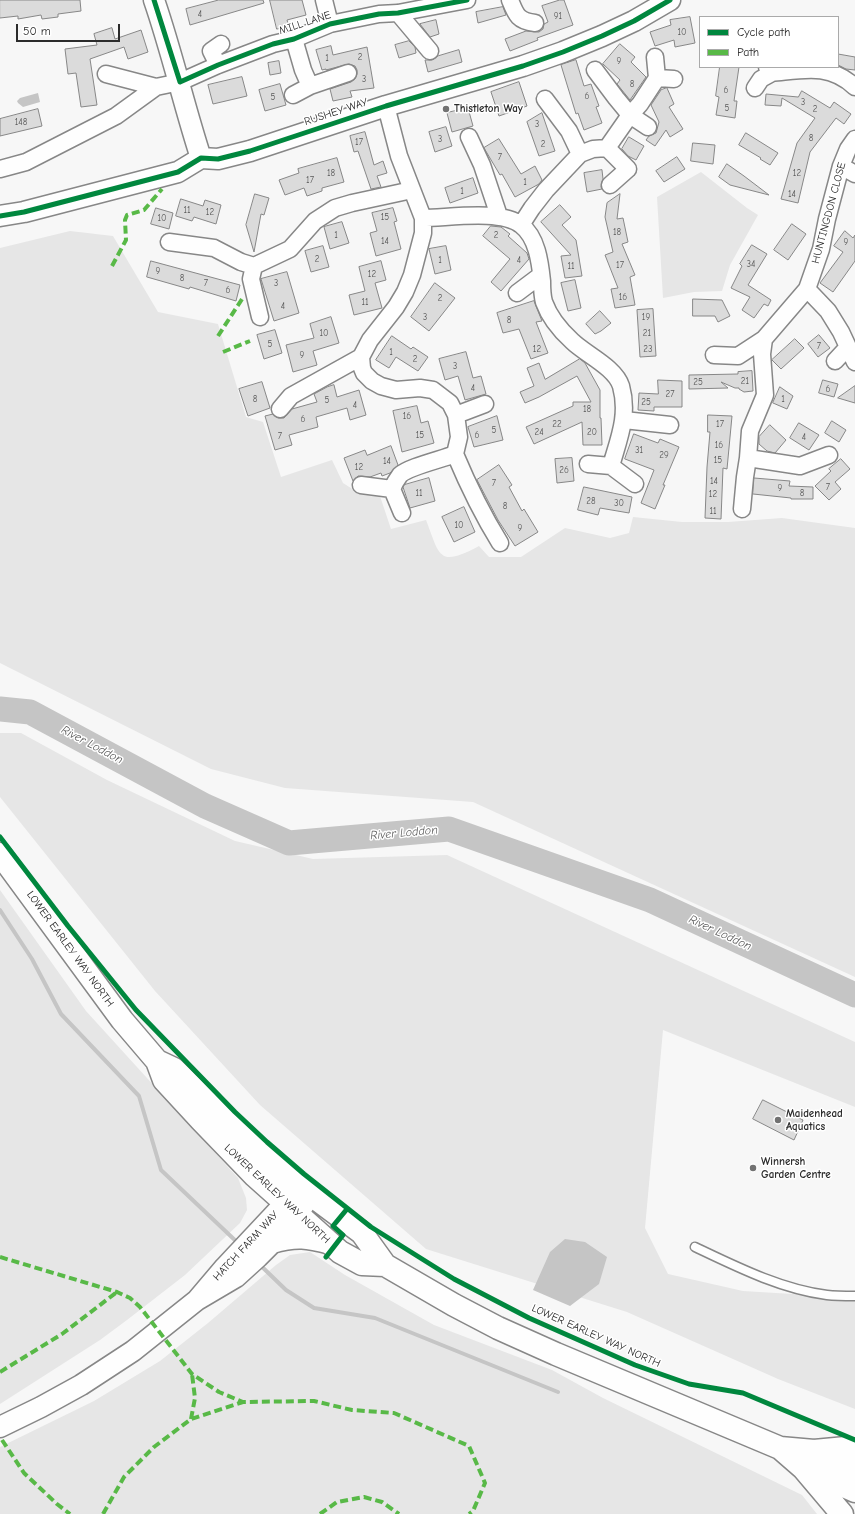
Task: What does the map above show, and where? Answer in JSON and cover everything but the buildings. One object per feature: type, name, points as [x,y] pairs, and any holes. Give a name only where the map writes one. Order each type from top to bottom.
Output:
[{"type":"main road","name":"LOWER EARLEY WAY NORTH","points":[[0,854],[112,1007],[157,1061],[164,1080],[255,1176],[340,1252],[362,1264],[385,1265]]},
{"type":"main road","name":"LOWER EARLEY WAY NORTH","points":[[157,1061],[174,1069],[242,1136],[273,1164],[362,1234],[385,1265],[422,1288],[498,1328],[556,1354],[808,1460],[855,1491]]},
{"type":"main road","name":"LOWER EARLEY WAY NORTH","points":[[808,1460],[846,1448],[855,1451]]},
{"type":"main road","name":"LOWER EARLEY WAY NORTH","points":[[808,1460],[855,1469]]},
{"type":"main road","points":[[808,1460],[842,1514]]},
{"type":"street","points":[[154,0],[180,82],[191,127],[201,158]]},
{"type":"street","points":[[324,0],[330,24]]},
{"type":"street","name":"MILL LANE","points":[[0,169],[26,162],[116,116],[156,87],[180,82],[218,65],[273,44],[294,40],[330,24],[379,14],[398,13],[467,0]]},
{"type":"street","points":[[510,0],[516,15],[525,22],[535,23]]},
{"type":"street","name":"RUSHEY WAY","points":[[0,216],[24,212],[178,172],[201,158],[218,158],[250,150],[386,106],[523,66],[602,36],[634,21],[670,0]]},
{"type":"street","points":[[398,13],[430,51]]},
{"type":"street","points":[[294,40],[303,70],[310,86]]},
{"type":"street","points":[[218,65],[211,52],[221,44]]},
{"type":"street","points":[[607,148],[630,115],[640,104],[657,78],[655,57]]},
{"type":"street","points":[[596,70],[630,115],[648,127]]},
{"type":"street","points":[[755,88],[770,70],[823,70],[846,78],[855,87]]},
{"type":"street","points":[[292,95],[310,86],[348,73]]},
{"type":"street","name":"MILL LANE","points":[[106,74],[156,87]]},
{"type":"street","points":[[657,78],[674,79]]},
{"type":"street","points":[[545,99],[569,131],[580,154]]},
{"type":"street","points":[[280,409],[291,396],[361,357],[370,340],[405,292],[412,275],[423,233],[423,218],[399,156],[386,106]]},
{"type":"street","points":[[469,138],[482,165],[499,216]]},
{"type":"street","name":"HUNTINGDON CLOSE","points":[[714,355],[738,356],[764,339],[807,289],[821,250],[827,219],[841,166],[848,149],[855,139]]},
{"type":"street","points":[[521,225],[546,190],[580,154],[593,148],[607,148],[628,169],[610,185]]},
{"type":"street","points":[[841,166],[855,174]]},
{"type":"street","points":[[169,242],[214,248],[242,262],[254,266],[290,249],[315,221],[335,208],[412,190]]},
{"type":"street","points":[[423,218],[499,216],[512,220],[521,225],[528,232],[536,250],[541,275],[543,300],[551,316],[572,341],[610,370],[620,384],[624,402],[624,420],[612,466]]},
{"type":"street","points":[[254,266],[251,280],[260,316]]},
{"type":"street","points":[[517,293],[541,275]]},
{"type":"street","points":[[807,289],[828,311],[841,332],[855,362]]},
{"type":"street","points":[[742,509],[750,431],[764,395],[762,354],[764,339]]},
{"type":"street","points":[[835,361],[848,348]]},
{"type":"street","points":[[361,357],[364,373],[372,381],[381,386],[396,390],[420,388],[433,390],[450,403],[456,415],[459,437],[455,454],[466,482],[500,543]]},
{"type":"street","points":[[456,415],[485,404]]},
{"type":"street","points":[[624,420],[670,425]]},
{"type":"street","points":[[392,489],[401,474],[426,463],[455,454]]},
{"type":"street","points":[[748,458],[800,466],[829,455]]},
{"type":"street","points":[[588,464],[612,466],[635,484]]},
{"type":"street","points":[[361,485],[392,489]]},
{"type":"street","points":[[392,489],[402,513]]},
{"type":"street","name":"HATCH FARM WAY","points":[[0,1427],[81,1385],[146,1341],[259,1248],[290,1225],[292,1209],[305,1203],[308,1192]]},
{"type":"street","points":[[259,1248],[287,1239],[297,1238],[331,1244]]},
{"type":"lane","points":[[695,1247],[741,1269],[797,1289],[828,1295],[855,1296]]},
{"type":"shaded area","points":[[38,93],[40,102],[23,107],[17,101],[20,98]]},
{"type":"shaded area","points":[[701,172],[758,215],[730,265],[722,291],[694,292],[663,298],[657,197]]},
{"type":"shaded area","points":[[70,231],[113,236],[158,312],[218,324],[246,417],[263,422],[281,477],[332,460],[343,483],[354,490],[380,496],[391,529],[426,520],[434,542],[442,555],[448,557],[455,556],[466,553],[479,546],[489,557],[521,557],[565,528],[610,538],[629,533],[633,517],[682,522],[728,522],[782,518],[855,528],[855,977],[473,802],[285,788],[211,769],[0,663],[0,248]]},
{"type":"shaded area","points":[[0,733],[21,733],[107,780],[235,841],[313,859],[447,855],[855,1042],[855,1107],[663,1030],[645,1228],[668,1274],[743,1291],[842,1297],[855,1300],[855,1409],[778,1379],[627,1312],[426,1249],[260,1105],[155,991],[0,797]]},
{"type":"shaded area","points":[[0,890],[86,1011],[238,1178],[246,1198],[247,1210],[240,1223],[185,1275],[100,1340],[0,1404]]},
{"type":"shaded area","points":[[565,1239],[585,1242],[607,1257],[599,1284],[570,1306],[533,1290],[550,1252]]},
{"type":"shaded area","points":[[310,1252],[345,1275],[434,1325],[552,1370],[603,1398],[802,1495],[817,1514],[0,1514],[0,1447],[94,1401],[160,1361],[208,1323],[276,1265],[290,1255]]},
{"type":"waterway","name":"River Loddon","points":[[0,709],[30,712],[205,806],[289,843],[449,829],[650,900],[855,995]]},
{"type":"waterway","points":[[0,910],[32,959],[61,1014],[139,1096],[161,1170],[239,1244]]},
{"type":"waterway","points":[[258,1263],[286,1290],[314,1308],[375,1318],[558,1392]]},
{"type":"marked path","points":[[112,266],[126,240],[125,220],[127,215],[144,210],[162,189]]},
{"type":"marked path","points":[[218,336],[244,296]]},
{"type":"marked path","points":[[223,352],[250,341]]},
{"type":"marked path","points":[[0,1257],[117,1292],[130,1298],[140,1307],[192,1374],[219,1392],[243,1402],[314,1401],[352,1410],[394,1413],[469,1446],[485,1483],[473,1511],[469,1514]]},
{"type":"marked path","points":[[0,1372],[62,1334],[117,1292]]},
{"type":"marked path","points":[[191,1419],[195,1398],[192,1374]]},
{"type":"marked path","points":[[103,1514],[124,1477],[154,1447],[191,1419],[243,1402]]},
{"type":"marked path","points":[[2,1440],[24,1473],[70,1514]]},
{"type":"marked path","points":[[320,1514],[337,1502],[364,1497],[382,1502],[399,1514]]},
{"type":"cycle path","points":[[154,0],[180,82],[218,65],[273,44],[294,39],[330,24],[379,14],[398,13],[467,0]]},
{"type":"cycle path","points":[[0,216],[24,212],[178,172],[201,158],[218,159],[250,151],[386,106],[523,66],[602,36],[634,21],[670,0]]},
{"type":"cycle path","points":[[0,837],[68,926],[136,1010],[235,1112],[267,1142],[304,1174],[371,1227],[454,1279],[529,1318],[635,1365],[689,1384],[743,1393],[855,1440]]},
{"type":"cycle path","points":[[326,1257],[343,1235],[333,1226],[347,1209]]},
{"type":"place","name":"Thistleton Way","points":[[446,109]]},
{"type":"place","name":"Maidenhead Aquatics","points":[[778,1120]]},
{"type":"place","name":"Winnersh Garden Centre","points":[[753,1168]]}]
